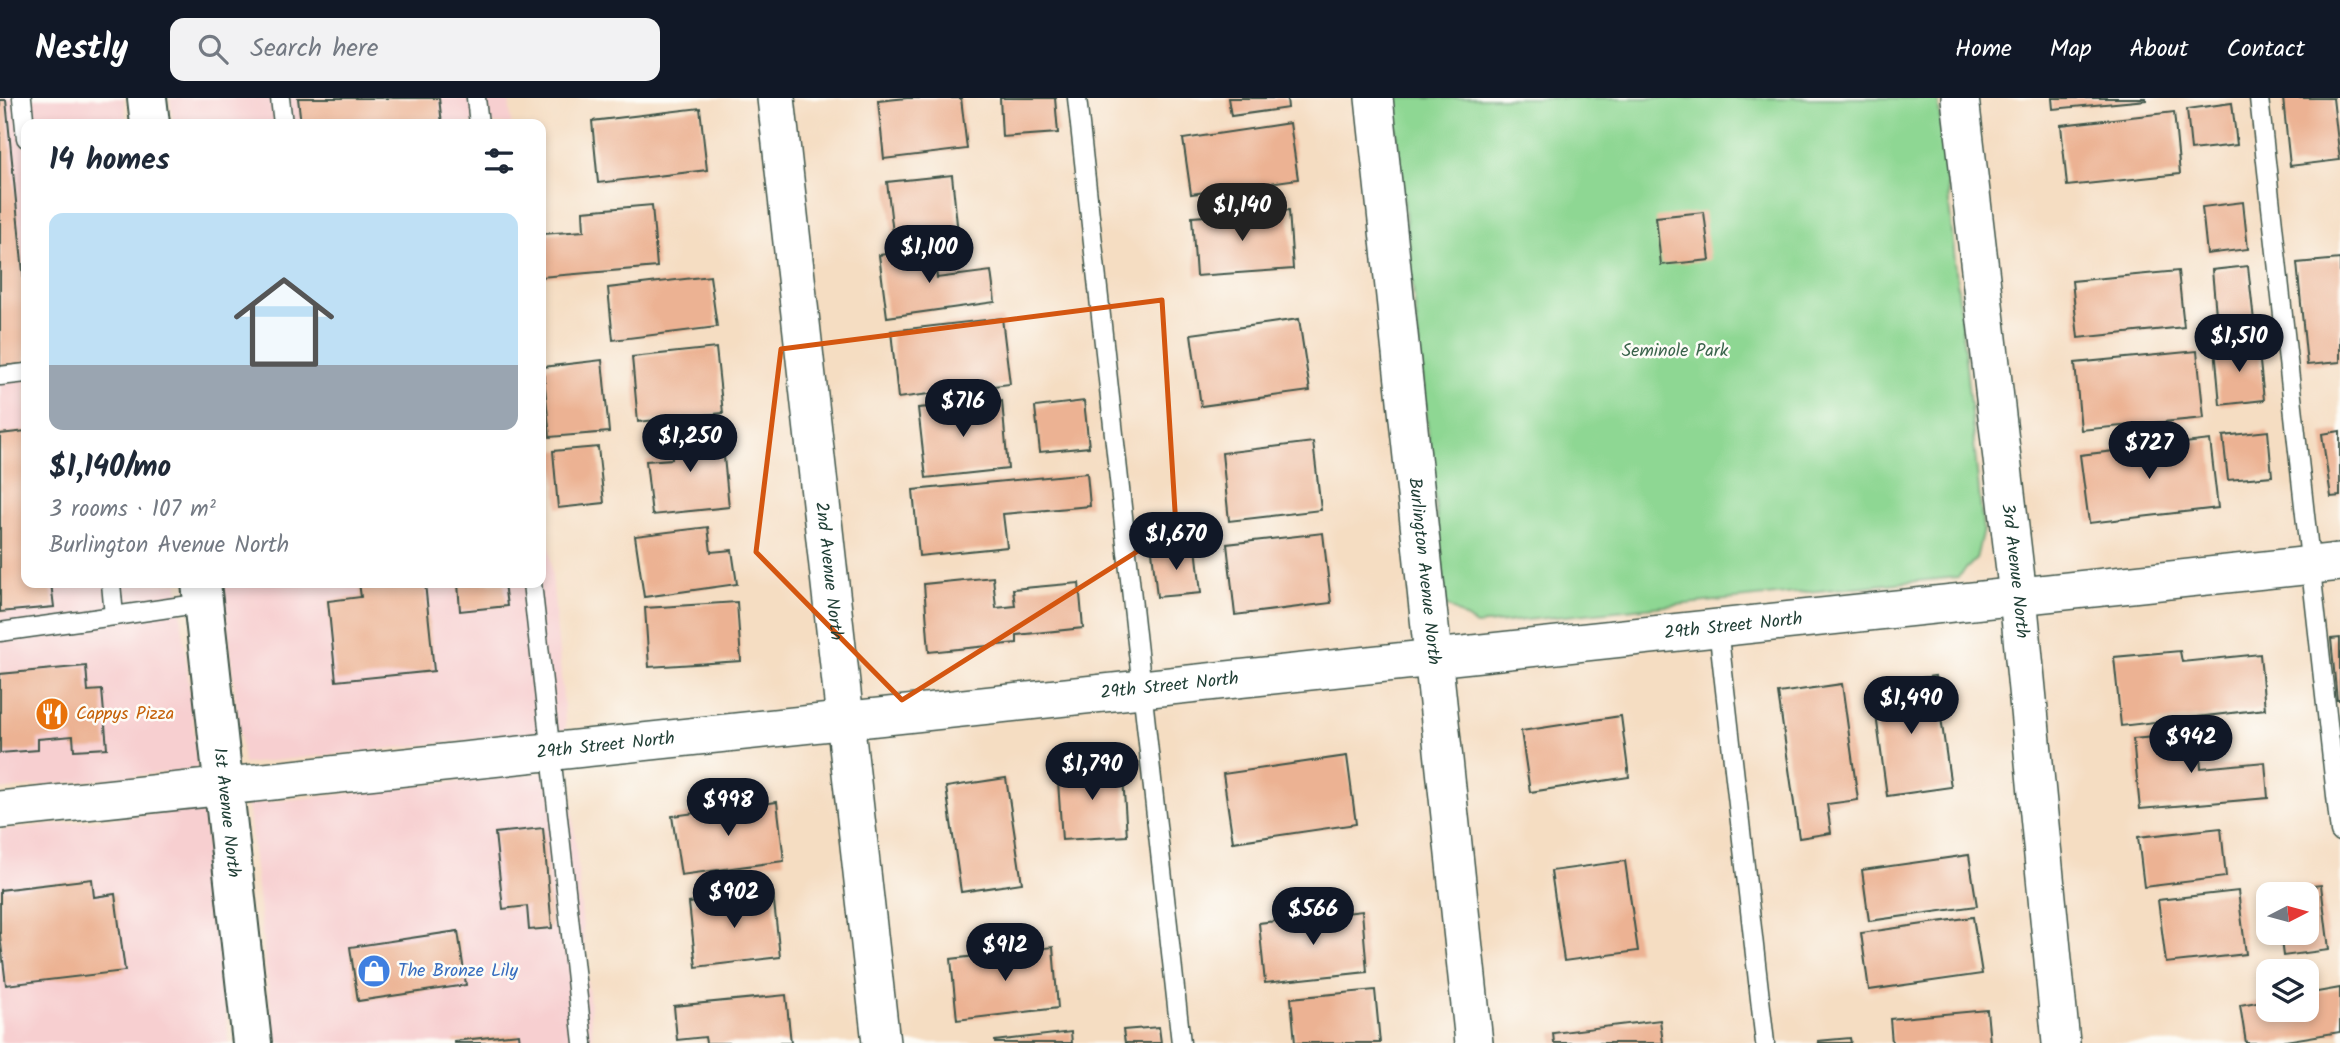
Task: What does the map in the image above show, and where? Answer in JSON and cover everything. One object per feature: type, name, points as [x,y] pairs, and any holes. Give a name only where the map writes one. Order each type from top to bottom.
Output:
[{"type":"main road","points":[[147,98],[149,119]]},
{"type":"main road","name":"1st Avenue North","points":[[202,593],[252,1043]]},
{"type":"street","name":"2nd Avenue North","points":[[776,98],[881,1043]]},
{"type":"street","name":"Burlington Avenue North","points":[[1374,98],[1474,1043]]},
{"type":"street","name":"3rd Avenue North","points":[[1960,98],[2018,596],[2061,1043]]},
{"type":"street","name":"29th Street North","points":[[0,810],[2325,563]]},
{"type":"lane","points":[[22,98],[24,119]]},
{"type":"lane","points":[[280,98],[282,119]]},
{"type":"lane","points":[[476,98],[478,119]]},
{"type":"lane","points":[[1077,98],[1181,1043]]},
{"type":"lane","points":[[2259,98],[2325,563],[2340,832]]},
{"type":"lane","points":[[0,376],[21,374]]},
{"type":"lane","points":[[111,588],[114,616]]},
{"type":"lane","points":[[533,588],[583,1043]]},
{"type":"lane","points":[[0,632],[114,616],[202,593]]},
{"type":"lane","points":[[1718,628],[1765,1043]]},
{"type":"highlighted area","points":[[1162,300],[1176,527],[902,700],[756,552],[781,349]]},
{"type":"shaded area","points":[[0,98],[124,98],[126,119],[21,119],[21,588],[179,588],[198,769],[0,790]]},
{"type":"shaded area","points":[[170,98],[509,98],[511,119],[172,119]]},
{"type":"shaded area","points":[[546,510],[566,730],[243,764],[224,588],[546,588]]},
{"type":"shaded area","points":[[569,770],[593,1043],[274,1043],[248,804]]},
{"type":"shaded area","points":[[203,809],[229,1043],[0,1043],[0,830]]},
{"type":"green space","name":"Seminole Park","points":[[1393,98],[1938,98],[1983,530],[1976,559],[1958,577],[1476,625],[1446,605]]},
{"type":"building","points":[[298,98],[439,98],[441,119],[300,119]]},
{"type":"building","points":[[961,98],[967,149],[884,159],[878,101]]},
{"type":"building","points":[[1000,98],[1055,98],[1058,133],[1002,137]]},
{"type":"building","points":[[1228,98],[1287,98],[1288,108],[1231,116]]},
{"type":"building","points":[[2052,98],[2146,98],[2146,100],[2053,109]]},
{"type":"building","points":[[2283,98],[2333,98],[2340,160],[2290,166]]},
{"type":"building","points":[[0,100],[6,100],[21,252],[21,364],[0,366]]},
{"type":"building","points":[[2232,103],[2237,145],[2191,150],[2187,109]]},
{"type":"building","points":[[700,108],[707,170],[598,183],[592,121]]},
{"type":"building","points":[[2174,112],[2180,174],[2067,186],[2061,125]]},
{"type":"building","points":[[1290,123],[1298,179],[1191,194],[1183,139]]},
{"type":"building","points":[[952,175],[958,234],[894,242],[887,182]]},
{"type":"building","points":[[2243,202],[2248,249],[2207,254],[2202,207]]},
{"type":"building","points":[[652,205],[657,267],[546,277],[546,234],[584,231],[583,211]]},
{"type":"building","points":[[1289,210],[1293,269],[1196,276],[1192,217]]},
{"type":"building","points":[[1704,212],[1710,260],[1661,265],[1656,217]]},
{"type":"building","points":[[933,247],[937,278],[991,271],[995,302],[887,317],[879,255]]},
{"type":"building","points":[[2340,259],[2340,362],[2307,365],[2297,263]]},
{"type":"building","points":[[2248,266],[2254,321],[2217,325],[2212,270]]},
{"type":"building","points":[[2178,271],[2184,327],[2078,338],[2072,281]]},
{"type":"building","points":[[710,276],[717,327],[613,340],[608,288]]},
{"type":"building","points":[[1002,318],[1010,384],[898,398],[891,331]]},
{"type":"building","points":[[1299,319],[1310,391],[1201,406],[1191,334]]},
{"type":"building","points":[[2258,343],[2264,400],[2220,405],[2215,348]]},
{"type":"building","points":[[716,348],[723,413],[638,422],[632,357]]},
{"type":"building","points":[[2197,351],[2204,418],[2081,430],[2075,363]]},
{"type":"building","points":[[602,360],[609,432],[550,437],[546,367]]},
{"type":"building","points":[[1002,401],[1008,469],[926,478],[918,408]]},
{"type":"building","points":[[1084,401],[1089,447],[1040,452],[1035,407]]},
{"type":"building","points":[[721,427],[729,507],[652,515],[646,461],[672,459],[670,432]]},
{"type":"building","points":[[2268,431],[2272,476],[2228,480],[2223,436]]},
{"type":"building","points":[[2340,431],[2340,496],[2331,497],[2322,434]]},
{"type":"building","points":[[21,432],[21,588],[52,588],[54,607],[0,612],[0,434]]},
{"type":"building","points":[[2210,440],[2218,508],[2089,523],[2080,455]]},
{"type":"building","points":[[1313,442],[1321,510],[1229,521],[1222,453]]},
{"type":"building","points":[[598,447],[604,503],[558,508],[553,451]]},
{"type":"building","points":[[1087,473],[1090,506],[1003,514],[1007,547],[919,556],[913,490]]},
{"type":"building","points":[[708,527],[711,552],[732,550],[737,584],[644,597],[635,536]]},
{"type":"building","points":[[1323,533],[1331,603],[1235,615],[1227,544]]},
{"type":"building","points":[[1196,547],[1201,593],[1157,597],[1152,551]]},
{"type":"building","points":[[993,577],[996,608],[1015,606],[1013,589],[1079,583],[1083,628],[1017,635],[1017,643],[929,652],[924,584]]},
{"type":"building","points":[[360,588],[426,588],[434,671],[336,681],[328,601],[361,597]]},
{"type":"building","points":[[458,588],[505,588],[507,606],[460,611]]},
{"type":"building","points":[[737,602],[741,661],[649,667],[645,608]]},
{"type":"building","points":[[2340,638],[2340,700],[2337,700],[2331,639]]},
{"type":"building","points":[[2180,651],[2182,662],[2260,654],[2265,709],[2121,726],[2114,657]]},
{"type":"building","name":"Cappys Pizza","points":[[86,666],[88,691],[102,690],[107,748],[74,750],[73,736],[38,739],[38,750],[0,753],[0,674]]},
{"type":"building","points":[[1935,676],[1951,787],[1887,796],[1872,685]]},
{"type":"building","points":[[1842,684],[1858,800],[1827,804],[1831,833],[1799,838],[1778,693]]},
{"type":"building","points":[[1621,716],[1629,777],[1530,792],[1521,731]]},
{"type":"building","points":[[2198,733],[2201,768],[2265,762],[2268,798],[2140,809],[2133,739]]},
{"type":"building","points":[[1347,756],[1356,824],[1233,842],[1223,774]]},
{"type":"building","points":[[1122,763],[1127,836],[1062,840],[1057,767]]},
{"type":"building","points":[[1006,778],[1022,883],[961,892],[946,787]]},
{"type":"building","points":[[777,802],[784,861],[681,875],[672,816]]},
{"type":"building","points":[[543,828],[552,928],[529,930],[527,906],[503,909],[495,833]]},
{"type":"building","points":[[2221,828],[2226,877],[2144,887],[2138,837]]},
{"type":"building","points":[[1969,855],[1977,906],[1869,921],[1862,870]]},
{"type":"building","points":[[1625,861],[1638,951],[1564,961],[1551,871]]},
{"type":"building","points":[[92,879],[94,897],[115,894],[125,971],[6,985],[0,935],[0,890]]},
{"type":"building","points":[[2319,885],[2329,950],[2283,956],[2282,945],[2319,945]]},
{"type":"building","points":[[2238,891],[2246,954],[2166,963],[2158,900]]},
{"type":"building","points":[[773,893],[780,957],[696,967],[689,903]]},
{"type":"building","points":[[1362,911],[1367,972],[1265,983],[1259,923]]},
{"type":"building","points":[[1973,917],[1982,974],[1869,990],[1861,933]]},
{"type":"building","points":[[458,931],[466,985],[358,1001],[350,947]]},
{"type":"building","points":[[1053,947],[1058,1008],[957,1020],[951,959]]},
{"type":"building","points":[[2340,988],[2340,1032],[2273,1043],[2246,1043],[2240,1005],[2256,1002],[2256,1022],[2319,1022],[2319,992]]},
{"type":"building","points":[[1375,990],[1380,1043],[1295,1043],[1291,998]]},
{"type":"building","points":[[786,995],[791,1043],[706,1043],[705,1037],[677,1040],[674,1006]]},
{"type":"building","points":[[1987,1010],[1990,1043],[1892,1043],[1890,1019]]},
{"type":"building","points":[[1660,1020],[1663,1043],[1554,1043],[1553,1033]]},
{"type":"building","points":[[1159,1027],[1161,1043],[1125,1043],[1123,1030]]},
{"type":"building","points":[[1071,1032],[1072,1043],[995,1043],[995,1041]]},
{"type":"building","points":[[519,1034],[520,1043],[454,1043],[454,1041]]},
{"type":"building","points":[[1850,1038],[1851,1043],[1818,1043],[1818,1041]]},
{"type":"place","name":"Cappys Pizza","points":[[52,714]]},
{"type":"place","name":"The Bronze Lily","points":[[374,971]]}]
